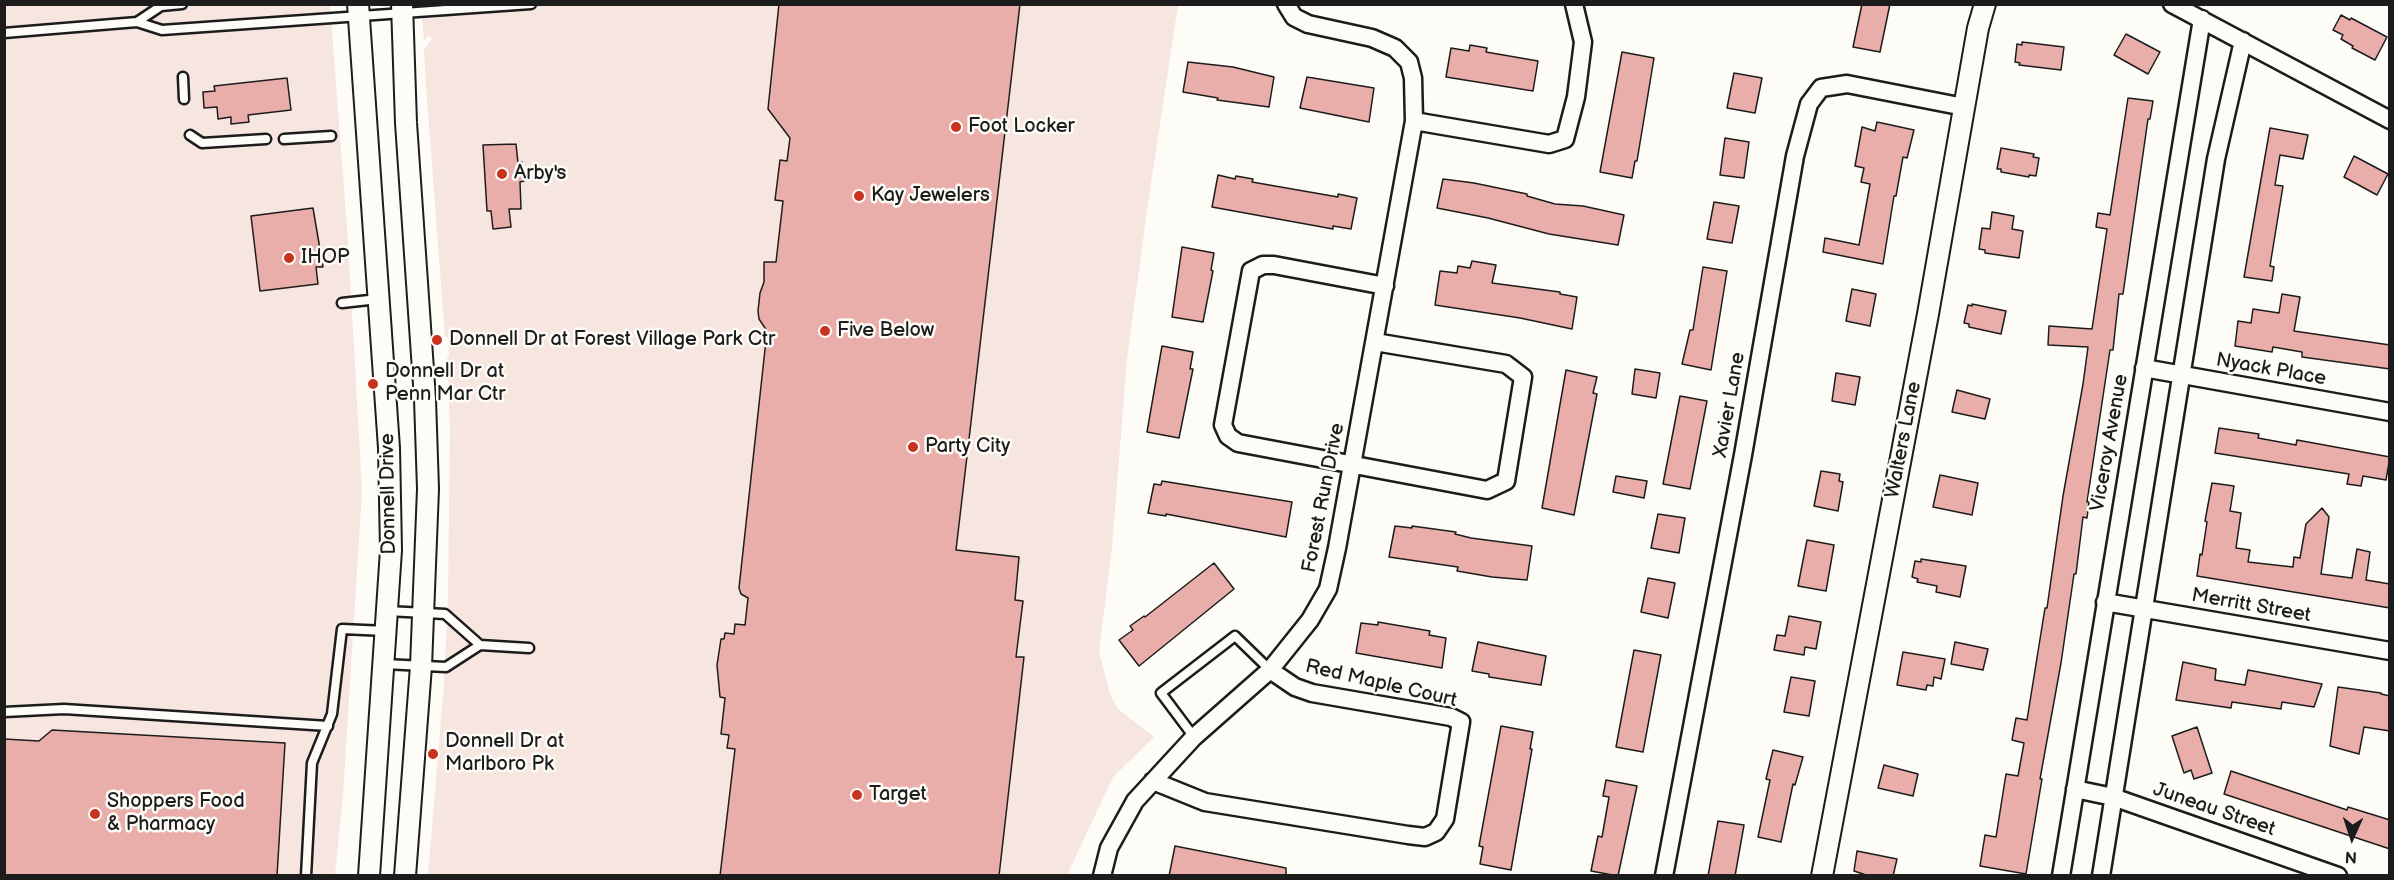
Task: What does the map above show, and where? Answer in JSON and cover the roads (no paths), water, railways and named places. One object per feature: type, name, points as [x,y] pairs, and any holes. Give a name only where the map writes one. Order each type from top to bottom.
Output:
[{"type":"street","name":"Forest Run Drive","points":[[1102,876],[1109,848],[1135,801],[1194,736],[1270,670],[1310,620],[1328,589],[1337,548],[1414,122],[1413,78],[1409,62],[1395,48],[1372,38],[1308,24],[1294,17],[1286,4]]},
{"type":"street","points":[[1414,122],[1549,144],[1566,139],[1576,97],[1583,42],[1574,4]]},
{"type":"street","name":"Walters Lane","points":[[1822,876],[1928,314],[1978,28],[1985,4]]},
{"type":"street","points":[[2172,4],[2390,120]]},
{"type":"street","name":"Donnell Drive","points":[[402,9],[406,123],[425,399],[428,489],[421,666],[405,876]]},
{"type":"street","name":"Donnell Drive","points":[[358,10],[390,448],[391,550],[369,876]]},
{"type":"street","name":"Viceroy Avenue","points":[[2061,876],[2202,19]]},
{"type":"street","points":[[2101,876],[2216,159],[2243,41]]},
{"type":"street","name":"Xavier Lane","points":[[1664,876],[1743,455],[1795,156],[1809,104],[1821,88],[1847,84],[1964,107]]},
{"type":"street","points":[[1375,342],[1506,364],[1523,377],[1506,481],[1487,490],[1238,443],[1228,436],[1223,425],[1251,271],[1263,265],[1274,265],[1385,286]]},
{"type":"street","name":"Nyack Place","points":[[2144,368],[2390,412]]},
{"type":"street","name":"Merritt Street","points":[[2105,602],[2390,651]]},
{"type":"street","name":"Red Maple Court","points":[[1153,782],[1205,802],[1408,835],[1425,837],[1436,832],[1445,819],[1461,722],[1451,717],[1312,693],[1295,687],[1270,670]]},
{"type":"street","name":"Juneau Street","points":[[2075,789],[2113,797],[2338,876]]},
{"type":"lane","points":[[137,22],[161,6],[182,4]]},
{"type":"lane","points":[[4,33],[137,22],[162,30],[358,10],[531,4]]},
{"type":"lane","points":[[183,77],[183,99]]},
{"type":"lane","points":[[190,135],[202,143],[266,140]]},
{"type":"lane","points":[[284,139],[331,136]]},
{"type":"lane","points":[[342,303],[378,299]]},
{"type":"lane","points":[[387,611],[445,614],[480,645]]},
{"type":"lane","points":[[306,876],[312,762],[328,726],[336,691],[342,629],[386,631]]},
{"type":"lane","name":"Red Maple Court","points":[[1194,736],[1161,693],[1235,636],[1270,670]]},
{"type":"lane","points":[[383,664],[446,667],[480,645],[529,648]]},
{"type":"lane","points":[[4,712],[63,709],[328,726]]},
{"type":"place","name":"Foot Locker","points":[[956,127]]},
{"type":"place","name":"Arby's","points":[[502,174]]},
{"type":"place","name":"Kay Jewelers","points":[[859,196]]},
{"type":"place","name":"IHOP","points":[[289,258]]},
{"type":"place","name":"Five Below","points":[[825,331]]},
{"type":"place","name":"Donnell Dr at Forest Village Park Ctr","points":[[437,340]]},
{"type":"place","name":"Donnell Dr at Penn Mar Ctr","points":[[373,384]]},
{"type":"place","name":"Party City","points":[[913,447]]},
{"type":"place","name":"Donnell Dr at Marlboro Pk","points":[[433,754]]},
{"type":"place","name":"Target","points":[[857,795]]},
{"type":"place","name":"Shoppers Food & Pharmacy","points":[[95,814]]}]
